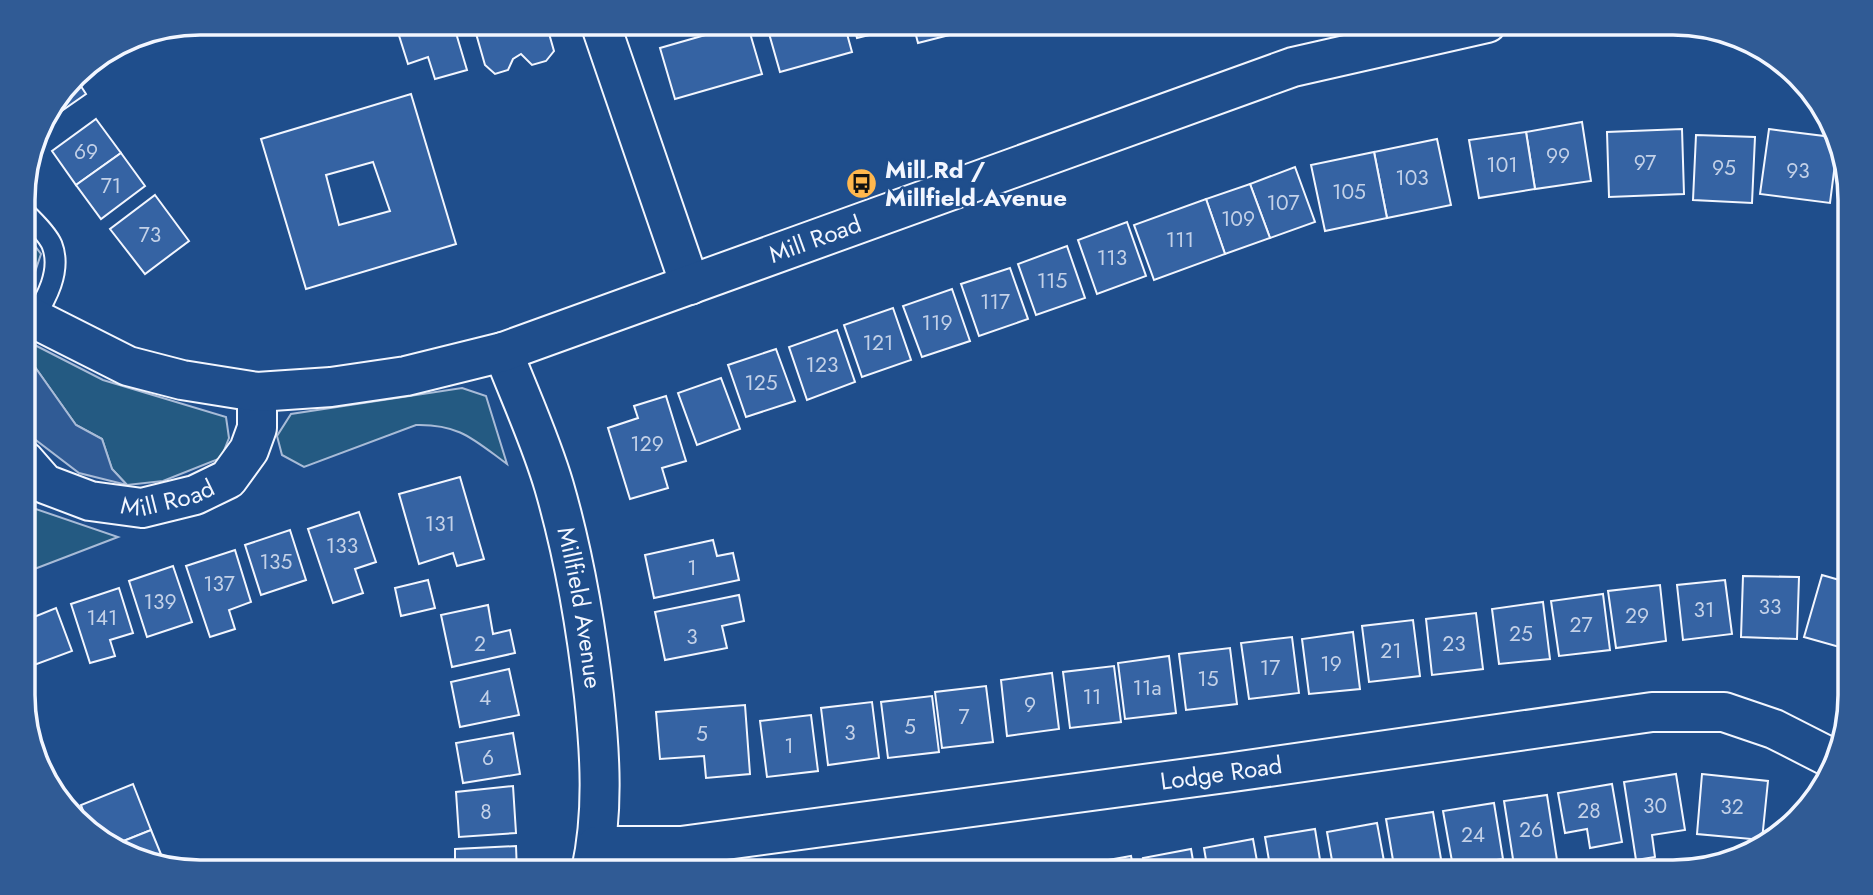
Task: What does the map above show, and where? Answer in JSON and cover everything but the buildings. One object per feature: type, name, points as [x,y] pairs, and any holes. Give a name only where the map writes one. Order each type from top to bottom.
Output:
[{"type":"street","points":[[604,35],[690,285]]},
{"type":"street","name":"Mill Road","points":[[35,320],[128,366],[182,380],[257,392],[331,387],[406,376],[503,352],[1293,66],[1433,35]]},
{"type":"street","name":"Millfield Avenue","points":[[503,352],[554,484],[577,575],[600,755],[593,859]]},
{"type":"street","name":"Mill Road","points":[[35,473],[45,484],[90,501],[142,508],[195,495],[228,479],[249,450],[257,428],[257,392]]},
{"type":"street","name":"Lodge Road","points":[[593,859],[1652,712],[1724,712],[1774,729],[1826,755]]},
{"type":"lane","points":[[35,224],[52,245],[54,265],[49,293],[35,309]]},
{"type":"shaded area","points":[[35,246],[41,254],[35,272]]},
{"type":"shaded area","points":[[35,345],[103,380],[226,417],[229,438],[221,458],[163,481],[127,485],[112,469],[102,439],[76,425],[35,367]]},
{"type":"shaded area","points":[[35,367],[76,425],[102,439],[112,469],[127,485],[79,473],[35,439]]},
{"type":"shaded area","points":[[462,388],[486,396],[507,464],[466,435],[431,425],[416,425],[304,467],[282,455],[277,436],[291,414]]},
{"type":"shaded area","points":[[35,509],[118,537],[35,569]]},
{"type":"place","name":"Mill Rd / Millfield Avenue","points":[[862,184]]}]
